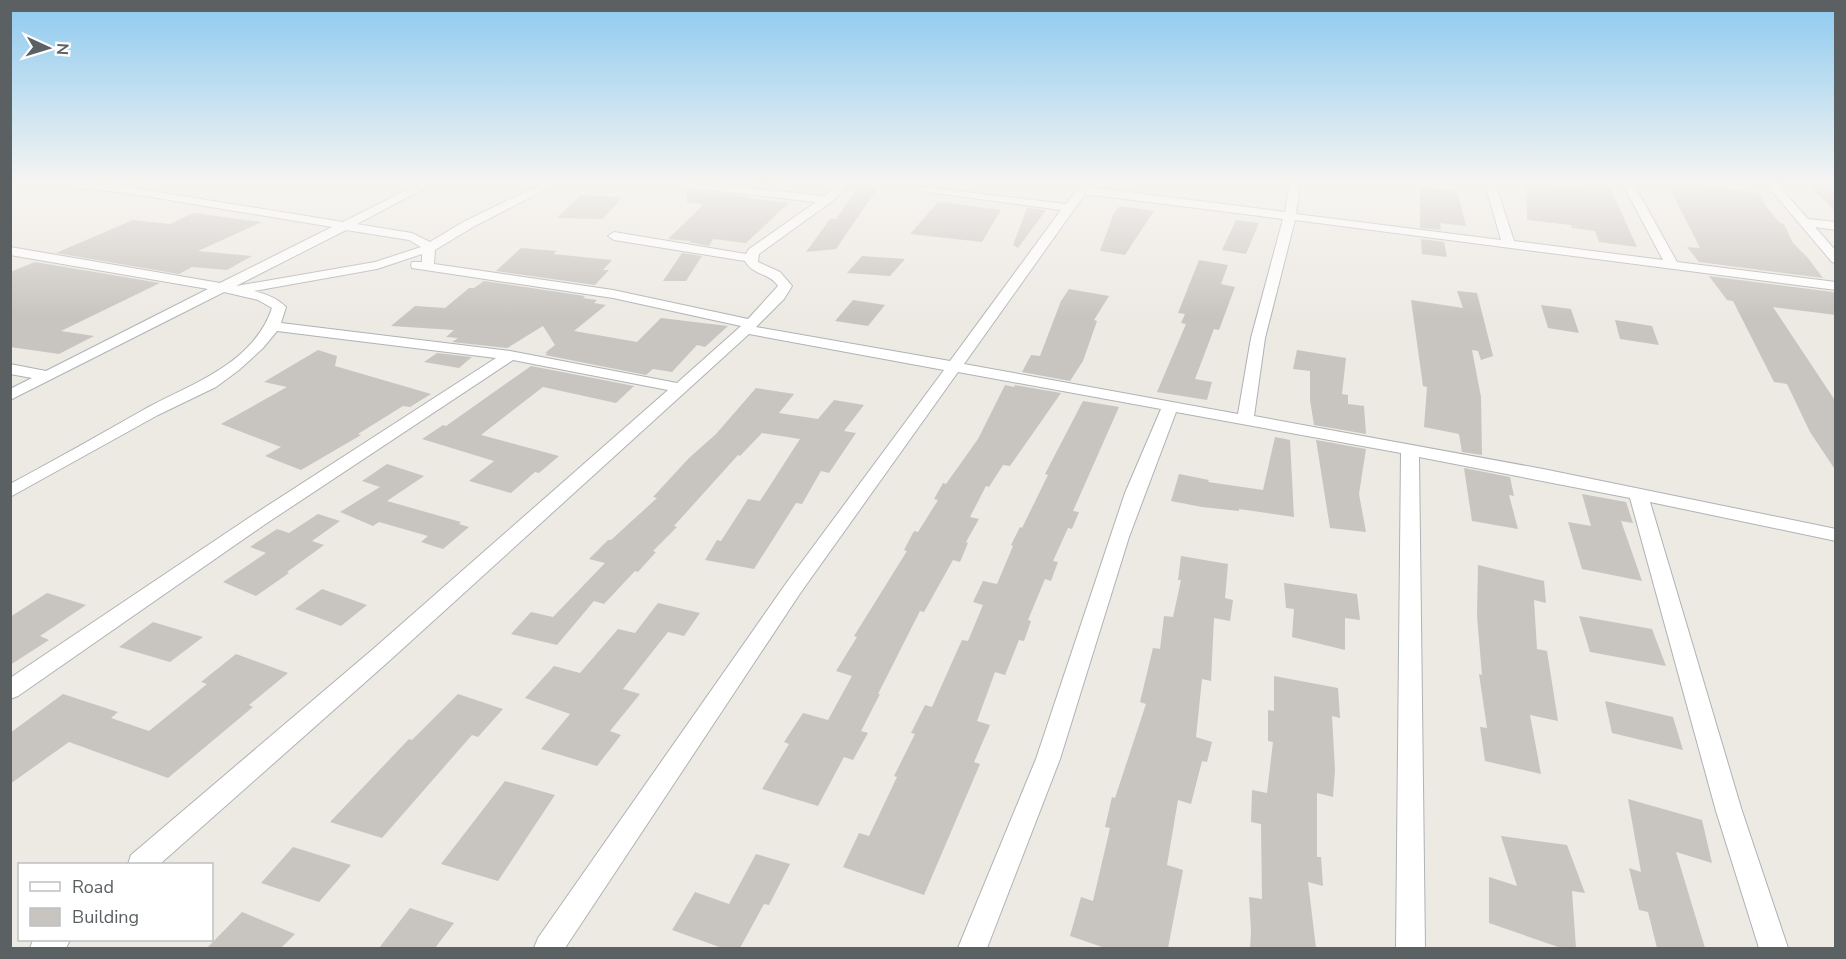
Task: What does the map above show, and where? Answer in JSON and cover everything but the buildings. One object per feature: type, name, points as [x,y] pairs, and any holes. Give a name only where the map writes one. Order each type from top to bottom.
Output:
[{"type":"street","points":[[10,395],[227,289],[340,228]]},
{"type":"street","points":[[354,228],[412,237],[429,248]]},
{"type":"street","points":[[227,289],[377,265],[429,248],[464,228]]},
{"type":"street","points":[[749,258],[758,247],[786,228]]},
{"type":"street","points":[[548,948],[794,587],[1056,228]]},
{"type":"street","points":[[1245,420],[1258,338],[1287,228]]},
{"type":"street","points":[[1385,228],[1836,286]]},
{"type":"street","points":[[1503,228],[1508,243]]},
{"type":"street","points":[[1651,228],[1672,265]]},
{"type":"street","points":[[1808,228],[1836,259]]},
{"type":"street","points":[[614,236],[749,258]]},
{"type":"street","points":[[428,265],[429,248]]},
{"type":"street","points":[[10,251],[263,297],[286,299]]},
{"type":"street","points":[[142,863],[749,327],[779,296],[785,286],[776,273],[754,267],[749,258]]},
{"type":"street","points":[[377,265],[428,265],[613,294],[749,327],[1170,407],[1543,474],[1639,496],[1836,535]]},
{"type":"street","points":[[16,484],[210,384],[234,367],[258,345],[273,326],[286,299],[309,277]]},
{"type":"street","points":[[273,326],[510,355],[680,388]]},
{"type":"street","points":[[10,690],[257,521],[510,355]]},
{"type":"street","points":[[10,369],[48,376]]},
{"type":"street","points":[[972,948],[1048,758],[1122,525],[1170,407]]},
{"type":"street","points":[[1410,450],[1410,948]]},
{"type":"street","points":[[1639,496],[1729,811],[1774,948]]}]
